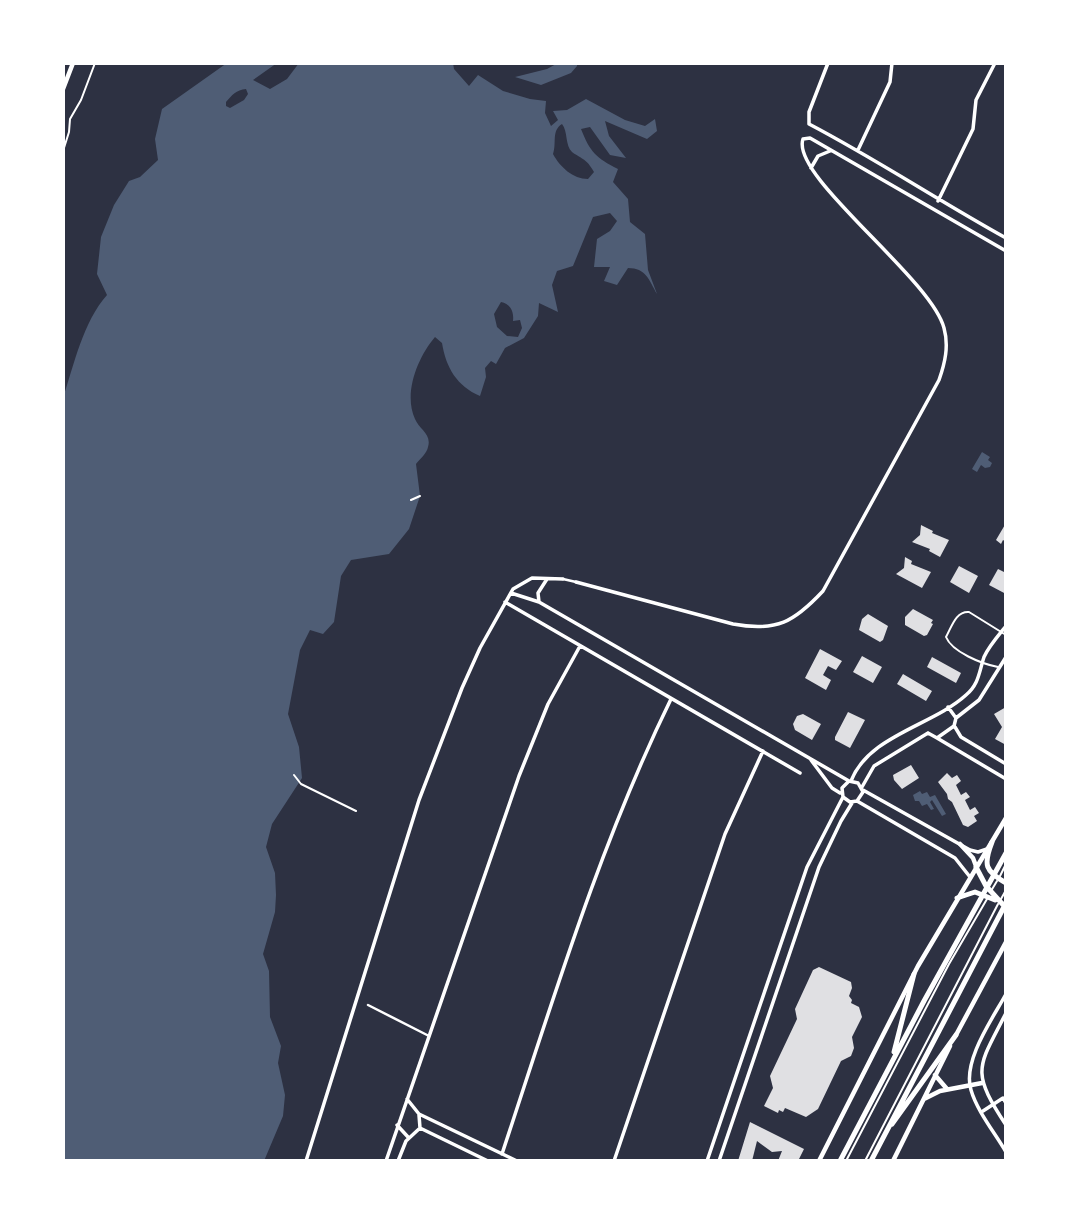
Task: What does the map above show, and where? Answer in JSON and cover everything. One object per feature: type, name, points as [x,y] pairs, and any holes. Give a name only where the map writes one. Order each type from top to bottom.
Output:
[{"type":"highway","points":[[992,842],[987,865],[996,877],[1006,883]]},
{"type":"highway","points":[[840,1161],[892,1061],[996,877],[1006,853]]},
{"type":"highway","points":[[976,867],[987,893]]},
{"type":"highway","points":[[871,1161],[1003,904],[987,893],[973,892],[957,898]]},
{"type":"highway","points":[[892,1061],[914,974]]},
{"type":"highway","points":[[889,1126],[897,1119],[907,1101],[956,1035]]},
{"type":"main road","points":[[63,89],[74,63]]},
{"type":"main road","points":[[819,1161],[914,974],[1006,818]]},
{"type":"main road","points":[[960,844],[973,858],[976,867]]},
{"type":"main road","points":[[893,1161],[935,1075],[1006,942]]},
{"type":"main road","points":[[935,1075],[947,1089]]},
{"type":"main road","points":[[924,1100],[947,1089],[982,1083]]},
{"type":"street","points":[[828,63],[809,112],[809,124],[1006,238]]},
{"type":"street","points":[[858,150],[890,82],[892,63]]},
{"type":"street","points":[[938,201],[973,129],[976,100],[995,63]]},
{"type":"street","points":[[306,1161],[419,800],[462,688],[511,593],[527,580],[563,579],[753,628],[788,622],[805,611],[823,592],[939,380],[947,345],[938,312],[907,272],[825,187],[811,168],[802,141],[807,137],[1006,251]]},
{"type":"street","points":[[811,168],[818,156],[832,151]]},
{"type":"street","points":[[538,602],[540,588],[549,578]]},
{"type":"street","points":[[511,593],[538,602],[850,781],[858,783],[862,788],[960,844],[975,852],[987,849]]},
{"type":"street","points":[[505,602],[800,773]]},
{"type":"street","points":[[706,1161],[807,867],[842,796],[843,786],[850,781],[858,766],[878,748],[966,695],[975,686],[991,645],[1004,633],[1006,626]]},
{"type":"street","points":[[386,1161],[519,776],[548,704],[580,646]]},
{"type":"street","points":[[937,738],[954,726],[956,718],[979,701],[1006,657]]},
{"type":"street","points":[[502,1153],[590,890],[644,755],[671,699]]},
{"type":"street","points":[[948,707],[956,718]]},
{"type":"street","points":[[922,723],[928,733],[1006,779]]},
{"type":"street","points":[[954,726],[961,737],[1006,764]]},
{"type":"street","points":[[719,1161],[818,867],[834,833],[861,797],[862,788],[874,766],[928,733]]},
{"type":"street","points":[[614,1161],[725,834],[763,751]]},
{"type":"street","points":[[807,756],[824,774],[832,788],[842,796],[955,858],[970,877]]},
{"type":"street","points":[[1006,994],[975,1054],[971,1065],[970,1087],[1006,1152]]},
{"type":"street","points":[[368,1005],[429,1036]]},
{"type":"street","points":[[1006,1013],[982,1060],[982,1083],[1006,1125]]},
{"type":"street","points":[[739,1064],[750,1067]]},
{"type":"street","points":[[982,1111],[1004,1097],[1006,1103]]},
{"type":"street","points":[[407,1099],[419,1114],[517,1161]]},
{"type":"street","points":[[419,1114],[419,1128]]},
{"type":"street","points":[[397,1125],[408,1137]]},
{"type":"street","points":[[398,1161],[408,1137],[419,1128]]},
{"type":"street","points":[[419,1128],[488,1161]]},
{"type":"lane","points":[[1000,667],[983,663],[950,644],[946,636],[959,614],[969,612],[1004,633]]},
{"type":"lane","points":[[996,877],[1006,864]]},
{"type":"lane","points":[[865,1161],[1003,904],[1006,890]]},
{"type":"lane","points":[[846,1161],[987,893]]},
{"type":"path","points":[[63,151],[72,113],[83,96],[95,63]]},
{"type":"path","points":[[411,500],[420,496]]},
{"type":"path","points":[[294,775],[301,784],[356,811]]},
{"type":"water","points":[[227,63],[277,63],[253,80],[270,89],[287,79],[299,63],[453,63],[454,69],[469,86],[478,75],[503,91],[546,101],[545,113],[551,126],[558,120],[553,111],[567,110],[586,99],[625,120],[645,126],[655,119],[657,131],[647,139],[605,121],[609,136],[626,158],[610,155],[590,127],[581,129],[595,154],[618,169],[613,182],[628,199],[630,222],[645,234],[648,270],[657,294],[639,270],[628,268],[617,285],[604,281],[610,267],[594,267],[597,239],[610,231],[617,221],[610,213],[593,217],[573,266],[557,271],[552,285],[558,312],[539,303],[538,316],[524,338],[505,348],[496,364],[491,361],[485,368],[486,377],[480,396],[465,387],[454,375],[446,360],[442,343],[435,337],[418,365],[412,387],[415,419],[429,442],[416,464],[420,496],[409,529],[389,554],[351,560],[341,576],[334,622],[323,634],[310,630],[300,650],[288,714],[299,747],[302,778],[272,824],[266,847],[275,873],[276,895],[275,912],[263,954],[269,971],[270,1017],[281,1046],[278,1063],[285,1095],[283,1116],[264,1161],[63,1161],[63,398],[85,331],[107,295],[97,274],[101,237],[114,205],[129,181],[140,177],[158,160],[155,139],[162,109]],"holes":[[[246,89],[248,94],[244,100],[230,108],[226,106],[232,95]],[[562,124],[564,127],[572,152],[594,172],[588,179],[577,177],[568,171],[553,154],[555,134]],[[501,302],[509,307],[513,321],[520,320],[522,328],[518,337],[507,336],[497,327],[494,314]]]},
{"type":"water","points":[[558,63],[577,63],[577,66],[571,73],[541,85],[515,77],[547,69]]},
{"type":"water","points":[[982,452],[990,457],[988,460],[992,463],[985,468],[981,465],[977,472],[972,469]]},
{"type":"water","points":[[920,791],[922,794],[927,792],[930,797],[935,795],[946,814],[942,816],[932,800],[930,802],[934,809],[931,810],[927,804],[922,806],[919,801],[915,801],[913,795]]},
{"type":"building","points":[[1006,523],[1006,542],[1003,540],[1001,544],[996,540]]},
{"type":"building","points":[[921,525],[949,540],[940,557],[929,551],[930,549],[912,542],[920,535]]},
{"type":"building","points":[[905,557],[912,561],[911,564],[931,572],[922,588],[896,574],[904,568]]},
{"type":"building","points":[[959,566],[978,576],[969,593],[950,582]]},
{"type":"building","points":[[998,569],[1006,573],[1006,594],[989,585]]},
{"type":"building","points":[[913,609],[933,620],[927,635],[924,636],[905,625],[905,617]]},
{"type":"building","points":[[868,614],[888,626],[880,642],[859,630],[862,619]]},
{"type":"building","points":[[820,649],[842,661],[836,670],[828,666],[823,675],[831,680],[826,690],[805,678]]},
{"type":"building","points":[[862,656],[882,667],[873,683],[853,672]]},
{"type":"building","points":[[932,657],[961,673],[956,683],[927,667]]},
{"type":"building","points":[[903,674],[932,691],[926,701],[897,684]]},
{"type":"building","points":[[1006,707],[1006,745],[995,739],[1002,727],[994,714]]},
{"type":"building","points":[[848,712],[865,720],[850,748],[835,740]]},
{"type":"building","points":[[803,714],[821,724],[812,740],[795,730],[793,724],[797,716]]},
{"type":"building","points":[[911,765],[919,778],[902,789],[893,775]]},
{"type":"building","points":[[947,773],[952,778],[957,775],[961,781],[956,785],[961,795],[966,792],[970,797],[965,800],[970,810],[975,807],[979,813],[974,816],[977,821],[968,827],[963,825],[938,782]]},
{"type":"building","points":[[819,967],[851,982],[851,1003],[859,1007],[862,1017],[852,1037],[854,1048],[851,1056],[841,1061],[818,1109],[806,1117],[785,1108],[778,1113],[764,1106],[773,1088],[770,1076],[797,1019],[795,1009],[813,970]]},
{"type":"building","points":[[750,1122],[804,1149],[798,1161],[778,1161],[782,1151],[772,1152],[757,1141],[752,1161],[738,1161]]}]
